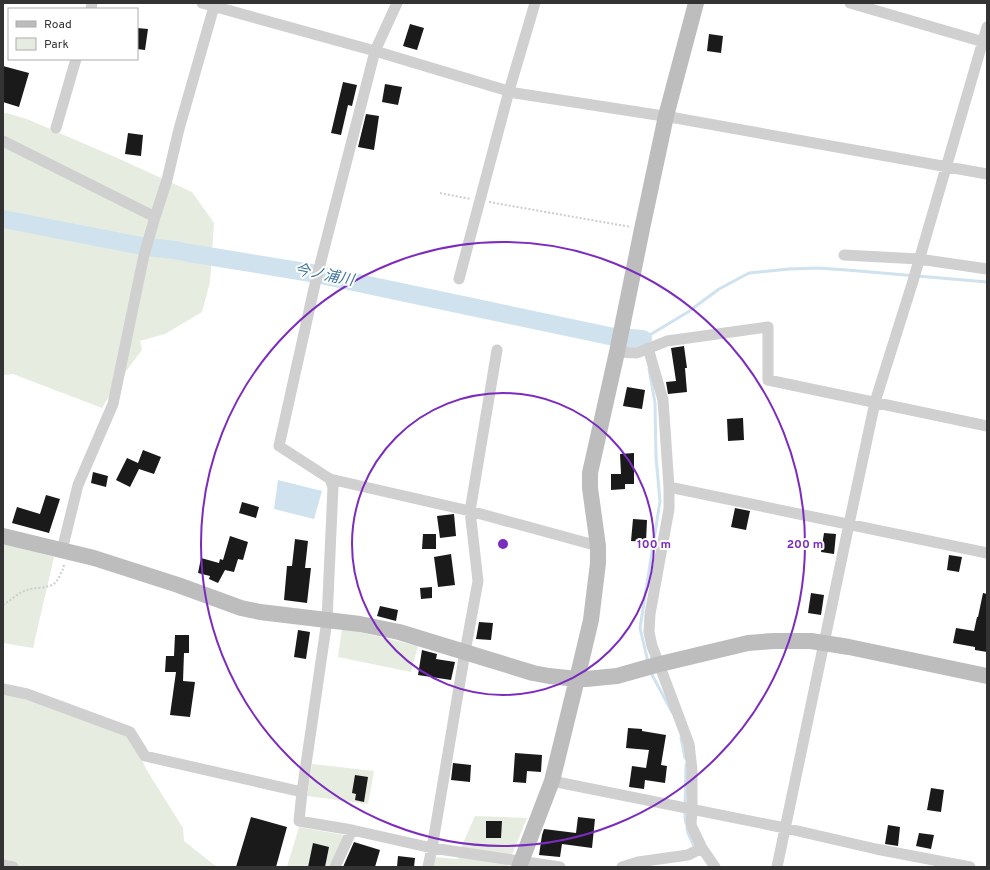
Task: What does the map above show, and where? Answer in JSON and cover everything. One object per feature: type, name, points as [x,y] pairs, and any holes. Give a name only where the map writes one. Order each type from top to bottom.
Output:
[{"type":"street","points":[[202,3],[214,5],[375,51],[515,93],[666,116],[987,174]]},
{"type":"street","points":[[397,3],[375,51],[315,284],[278,446],[330,479],[470,511],[598,546]]},
{"type":"street","points":[[459,279],[479,200],[534,3]]},
{"type":"street","points":[[520,864],[552,781],[578,679],[591,620],[598,563],[598,546],[590,488],[590,473],[617,352],[666,116],[696,3]]},
{"type":"street","points":[[850,3],[985,43]]},
{"type":"street","points":[[62,550],[78,485],[113,404],[148,239],[167,180],[179,129],[214,5]]},
{"type":"street","points":[[777,867],[875,402],[985,43],[987,27]]},
{"type":"street","points":[[56,128],[76,60]]},
{"type":"street","points":[[3,141],[155,217]]},
{"type":"street","points":[[844,255],[919,259],[987,269]]},
{"type":"street","points":[[617,352],[637,353],[667,341],[768,327],[768,380],[987,426]]},
{"type":"street","points":[[648,348],[663,400],[669,487],[669,509],[650,614],[650,632],[652,646],[689,744],[692,770],[691,825],[702,848],[715,867]]},
{"type":"street","points":[[428,867],[464,652],[478,580],[470,511],[497,350]]},
{"type":"street","points":[[330,479],[333,487],[327,620],[299,821],[352,830],[432,848],[520,864],[560,867]]},
{"type":"street","points":[[669,487],[987,553]]},
{"type":"street","points":[[3,536],[94,558],[241,608],[260,612],[360,624],[399,632],[549,676],[578,679],[617,676],[748,643],[773,641],[811,641],[849,647],[987,676]]},
{"type":"street","points":[[3,689],[27,694],[130,732],[145,756],[302,792]]},
{"type":"street","points":[[552,781],[785,828],[876,849],[970,867]]},
{"type":"street","points":[[335,867],[352,830]]},
{"type":"street","points":[[622,867],[638,862],[688,855],[702,848]]},
{"type":"street","points":[[3,865],[13,867]]},
{"type":"path","points":[[440,193],[642,229]]},
{"type":"path","points":[[3,605],[25,590],[43,588],[54,584],[59,578],[64,566],[62,550]]},
{"type":"green space","points":[[6,113],[27,119],[192,192],[214,223],[210,282],[202,312],[165,334],[140,341],[142,350],[117,383],[102,408],[13,374],[3,375],[3,114]]},
{"type":"green space","points":[[3,543],[54,557],[33,648],[3,643]]},
{"type":"green space","points":[[342,628],[418,646],[411,672],[338,657]]},
{"type":"green space","points":[[3,689],[130,732],[146,769],[183,828],[184,841],[219,867],[19,867],[3,861]]},
{"type":"green space","points":[[312,764],[374,771],[368,804],[307,796]]},
{"type":"green space","points":[[475,816],[527,818],[507,867],[432,867],[433,857],[458,859],[460,850]]},
{"type":"green space","points":[[299,827],[344,835],[330,867],[287,867]]},
{"type":"water","points":[[278,480],[322,491],[314,519],[274,509]]},
{"type":"building","points":[[410,24],[424,28],[417,50],[403,46]]},
{"type":"building","points":[[138,28],[148,29],[145,50],[138,49]]},
{"type":"building","points":[[709,34],[723,36],[721,53],[707,51]]},
{"type":"building","points":[[3,66],[29,73],[19,107],[3,102]]},
{"type":"building","points":[[343,82],[357,85],[352,106],[348,105],[341,135],[331,133]]},
{"type":"building","points":[[385,84],[402,87],[398,105],[382,102]]},
{"type":"building","points":[[366,114],[379,116],[374,150],[358,147]]},
{"type":"building","points":[[128,133],[143,135],[141,156],[125,154]]},
{"type":"building","points":[[684,346],[687,368],[685,368],[687,392],[668,394],[666,382],[676,381],[671,348]]},
{"type":"building","points":[[627,387],[645,390],[642,409],[623,406]]},
{"type":"building","points":[[743,418],[744,440],[728,441],[727,419]]},
{"type":"building","points":[[143,450],[161,457],[154,474],[139,469],[130,487],[116,480],[127,458],[138,463]]},
{"type":"building","points":[[634,453],[634,484],[625,484],[625,489],[611,490],[611,474],[621,474],[620,454]]},
{"type":"building","points":[[93,472],[108,476],[106,487],[91,483]]},
{"type":"building","points":[[46,495],[60,499],[49,533],[12,523],[17,507],[40,514]]},
{"type":"building","points":[[242,502],[259,507],[256,518],[239,513]]},
{"type":"building","points":[[735,508],[750,511],[746,530],[731,527]]},
{"type":"building","points":[[454,514],[456,536],[440,538],[437,516]]},
{"type":"building","points":[[633,519],[647,520],[646,542],[631,541]]},
{"type":"building","points":[[824,533],[836,534],[834,554],[821,552]]},
{"type":"building","points":[[423,534],[436,534],[436,549],[422,549]]},
{"type":"building","points":[[230,536],[248,542],[243,560],[238,559],[234,572],[225,570],[218,583],[209,579],[210,576],[198,573],[201,558],[219,563],[220,559],[223,560]]},
{"type":"building","points":[[295,539],[308,541],[305,568],[311,568],[307,603],[284,600],[287,566],[292,566]]},
{"type":"building","points":[[451,554],[455,585],[438,587],[434,557]]},
{"type":"building","points":[[949,555],[962,557],[959,572],[947,570]]},
{"type":"building","points":[[432,587],[432,598],[421,599],[420,588]]},
{"type":"building","points":[[811,593],[824,595],[821,615],[808,613]]},
{"type":"building","points":[[983,593],[987,594],[987,652],[975,650],[975,647],[953,643],[956,628],[974,631]]},
{"type":"building","points":[[380,606],[398,610],[396,621],[377,616]]},
{"type":"building","points":[[479,622],[493,623],[491,640],[476,639]]},
{"type":"building","points":[[298,630],[310,632],[306,659],[294,657]]},
{"type":"building","points":[[175,635],[189,635],[189,653],[184,653],[183,681],[195,682],[190,717],[170,715],[176,672],[165,672],[166,656],[174,656]]},
{"type":"building","points":[[422,650],[437,654],[436,659],[455,662],[451,680],[418,675]]},
{"type":"building","points":[[628,728],[642,729],[642,731],[666,735],[661,765],[667,766],[665,783],[645,780],[644,789],[629,787],[632,766],[646,768],[649,750],[626,748]]},
{"type":"building","points":[[515,753],[542,755],[541,772],[527,771],[526,783],[513,782]]},
{"type":"building","points":[[453,763],[471,765],[470,782],[451,780]]},
{"type":"building","points":[[355,775],[368,777],[364,802],[355,800],[356,794],[352,793]]},
{"type":"building","points":[[931,788],[944,790],[941,812],[927,810]]},
{"type":"building","points":[[251,817],[287,827],[276,867],[236,867]]},
{"type":"building","points":[[578,817],[595,819],[592,848],[562,844],[560,857],[539,855],[544,829],[576,833]]},
{"type":"building","points":[[486,821],[502,821],[501,838],[486,838]]},
{"type":"building","points":[[888,825],[900,827],[898,846],[885,844]]},
{"type":"building","points":[[919,833],[934,835],[931,849],[916,846]]},
{"type":"building","points":[[354,842],[380,850],[375,867],[343,867]]},
{"type":"building","points":[[313,843],[329,847],[325,867],[308,867]]},
{"type":"building","points":[[398,856],[415,858],[414,867],[397,867]]},
{"type":"waterway","name":"今ノ浦川","points":[[3,219],[147,247],[175,250],[311,273],[614,337],[643,339]]},
{"type":"waterway","points":[[645,347],[643,339],[688,312],[719,289],[749,273],[817,268],[987,282]]},
{"type":"waterway","points":[[648,662],[640,628],[660,501],[656,457],[655,403],[649,369]]},
{"type":"waterway","points":[[650,671],[672,712]]},
{"type":"waterway","points":[[681,738],[685,758]]},
{"type":"waterway","points":[[685,806],[686,765]]},
{"type":"waterway","points":[[685,811],[686,823]]},
{"type":"waterway","points":[[687,829],[695,848]]}]
